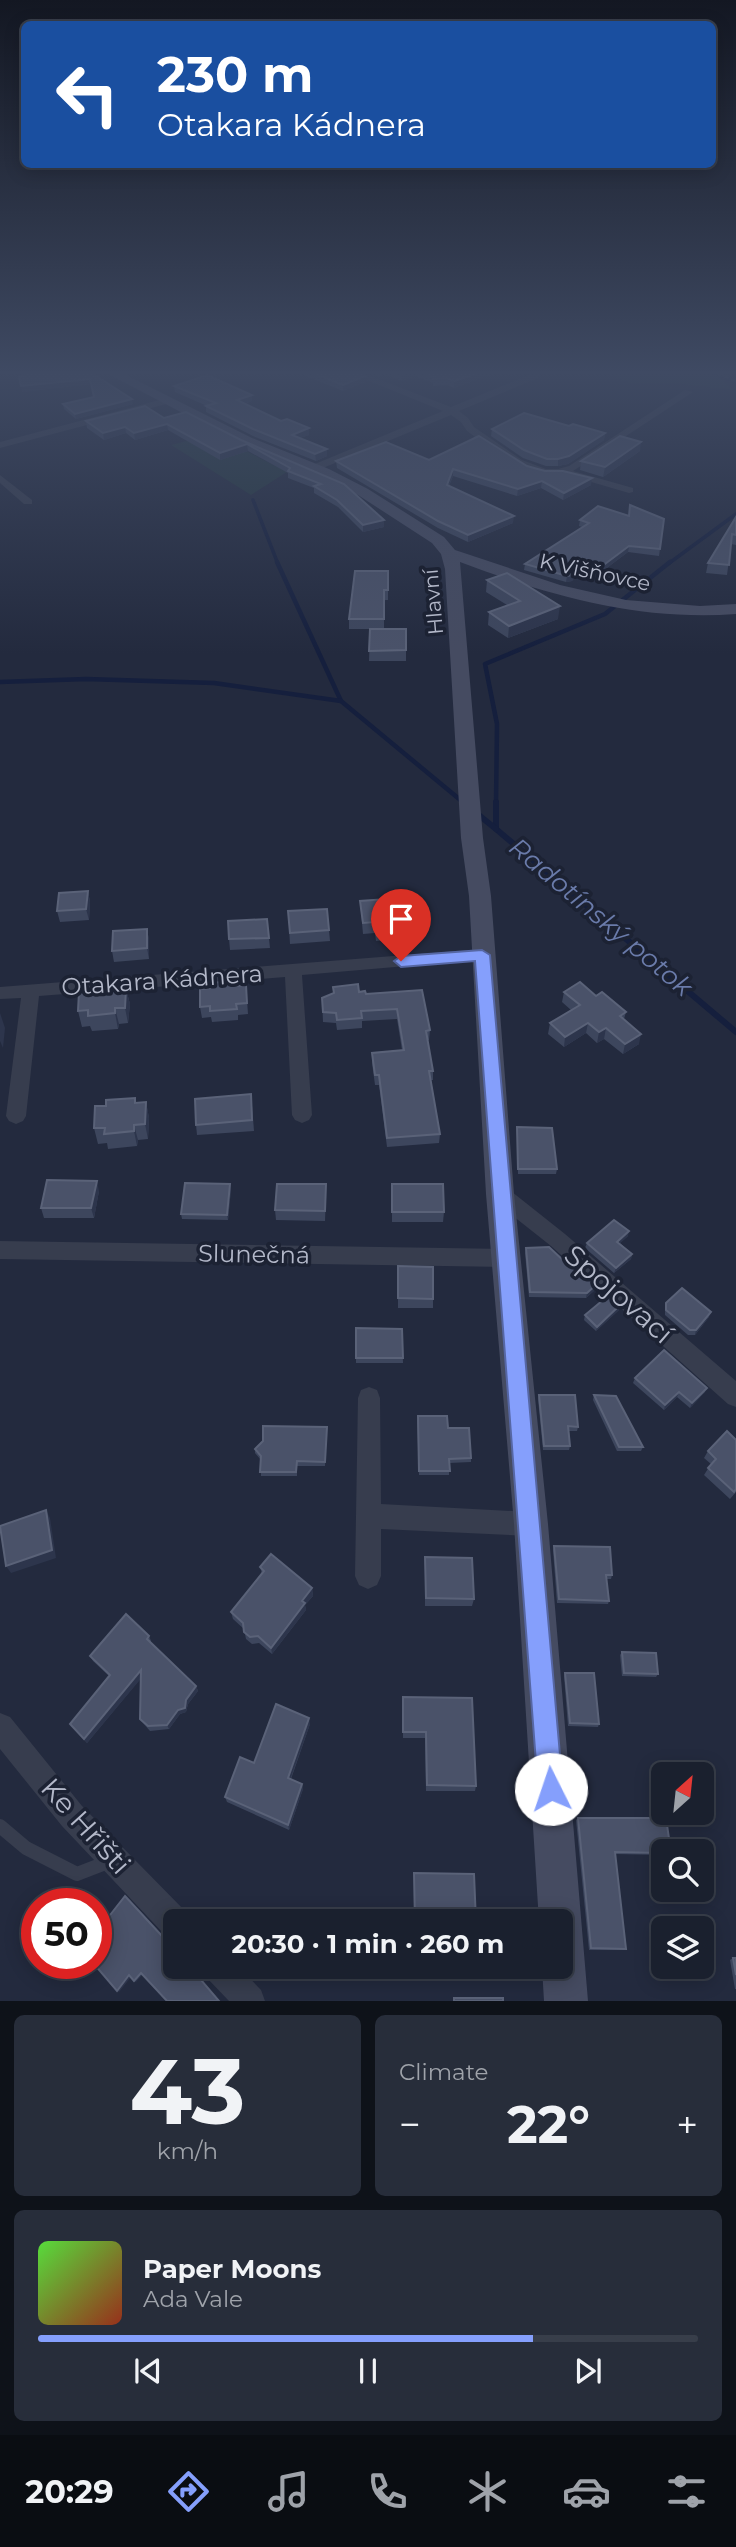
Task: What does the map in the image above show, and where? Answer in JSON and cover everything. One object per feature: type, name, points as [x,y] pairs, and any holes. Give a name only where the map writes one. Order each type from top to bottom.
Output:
[{"type":"main road","name":"Hlavní","points":[[314,468],[363,492],[431,535],[449,553],[453,569],[471,838],[480,896],[500,1194],[531,1524],[566,2001]]},
{"type":"main road","name":"K Višňovce","points":[[449,553],[522,580],[624,604],[682,611],[736,608]]},
{"type":"street","points":[[528,467],[535,472],[551,474],[565,472],[629,490]]},
{"type":"street","points":[[565,472],[572,467]]},
{"type":"street","points":[[0,478],[28,502]]},
{"type":"street","name":"Otakara Kádnera","points":[[0,993],[482,955]]},
{"type":"street","name":"Otakara Kádnera","points":[[293,970],[302,1115]]},
{"type":"street","name":"Otakara Kádnera","points":[[16,1116],[31,990]]},
{"type":"street","name":"Spojovací","points":[[500,1194],[558,1240],[736,1396]]},
{"type":"street","name":"Slunečná","points":[[0,1250],[507,1258]]},
{"type":"street","points":[[368,1576],[369,1398]]},
{"type":"street","points":[[368,1516],[531,1524]]},
{"type":"street","name":"Ke Hřišti","points":[[0,1727],[72,1816],[163,1910]]},
{"type":"street","points":[[229,1979],[250,2001]]},
{"type":"lane","points":[[0,1826],[26,1848],[77,1874],[115,1860]]},
{"type":"shaded area","points":[[207,467],[278,467],[287,472],[251,495]]},
{"type":"building","points":[[305,467],[344,484],[384,520],[363,525],[337,500],[314,486],[321,484],[288,471],[290,468]]},
{"type":"building","points":[[347,467],[532,467],[592,478],[564,493],[542,481],[518,489],[453,469],[447,485],[514,516],[468,535],[438,521]]},
{"type":"building","points":[[630,505],[664,519],[660,549],[629,546],[593,573],[578,568],[572,575],[567,576],[525,564],[589,523],[580,520],[598,506],[629,516]]},
{"type":"building","points":[[736,517],[736,535],[732,534],[729,565],[708,563]]},
{"type":"building","points":[[355,571],[388,571],[388,590],[384,590],[384,619],[349,619]]},
{"type":"building","points":[[507,573],[560,606],[509,626],[489,612],[520,601],[487,580]]},
{"type":"building","points":[[370,629],[406,629],[406,650],[369,651]]},
{"type":"building","points":[[88,891],[86,909],[57,911],[59,893]]},
{"type":"building","points":[[387,899],[395,929],[377,930],[375,922],[363,923],[360,901]]},
{"type":"building","points":[[327,909],[329,930],[290,933],[288,911]]},
{"type":"building","points":[[267,919],[269,938],[229,939],[228,921]]},
{"type":"building","points":[[147,929],[147,948],[112,951],[113,931]]},
{"type":"building","points":[[235,981],[236,986],[246,985],[247,1003],[236,1004],[237,1009],[210,1011],[210,1006],[200,1007],[200,989],[210,988],[210,983]]},
{"type":"building","points":[[580,982],[596,996],[602,992],[626,1012],[620,1016],[641,1034],[625,1044],[606,1028],[599,1032],[588,1023],[565,1037],[550,1023],[580,1005],[564,992]]},
{"type":"building","points":[[358,984],[359,992],[365,991],[366,994],[422,990],[430,1030],[426,1031],[433,1071],[429,1071],[440,1134],[387,1138],[379,1075],[375,1075],[372,1053],[404,1050],[397,1009],[361,1011],[362,1018],[337,1020],[336,1013],[323,1012],[322,998],[334,993],[333,987]]},
{"type":"building","points":[[116,985],[116,990],[126,989],[125,1008],[115,1008],[115,1013],[88,1016],[88,1010],[78,1011],[79,992],[89,992],[90,987]]},
{"type":"building","points":[[251,1094],[252,1120],[196,1125],[195,1099]]},
{"type":"building","points":[[135,1098],[135,1103],[146,1102],[145,1124],[134,1125],[134,1131],[104,1134],[105,1128],[94,1128],[95,1106],[106,1106],[106,1100]]},
{"type":"building","points":[[517,1127],[552,1128],[557,1169],[518,1169]]},
{"type":"building","points":[[47,1180],[97,1181],[91,1208],[41,1208]]},
{"type":"building","points":[[185,1183],[230,1184],[227,1215],[181,1214]]},
{"type":"building","points":[[277,1184],[326,1184],[325,1211],[275,1210]]},
{"type":"building","points":[[392,1184],[443,1184],[444,1212],[392,1212]]},
{"type":"building","points":[[614,1220],[629,1231],[617,1242],[632,1254],[616,1268],[587,1243]]},
{"type":"building","points":[[549,1247],[565,1262],[568,1259],[597,1284],[587,1293],[530,1292],[526,1248]]},
{"type":"building","points":[[398,1266],[433,1267],[433,1299],[398,1298]]},
{"type":"building","points":[[682,1288],[711,1312],[696,1330],[690,1330],[666,1310],[666,1303]]},
{"type":"building","points":[[609,1295],[620,1305],[597,1327],[585,1315]]},
{"type":"building","points":[[356,1328],[402,1329],[403,1358],[356,1358]]},
{"type":"building","points":[[664,1350],[707,1388],[692,1403],[679,1392],[665,1405],[635,1378]]},
{"type":"building","points":[[539,1395],[575,1395],[578,1427],[568,1426],[570,1446],[544,1446]]},
{"type":"building","points":[[594,1395],[616,1396],[643,1447],[619,1447]]},
{"type":"building","points":[[418,1416],[447,1416],[448,1428],[469,1428],[471,1458],[449,1459],[450,1471],[419,1471]]},
{"type":"building","points":[[263,1426],[327,1427],[325,1462],[297,1461],[296,1472],[260,1472],[261,1456],[255,1449],[263,1441]]},
{"type":"building","points":[[727,1431],[736,1440],[734,1492],[708,1468],[716,1459],[708,1451]]},
{"type":"building","points":[[46,1510],[52,1550],[6,1566],[0,1526]]},
{"type":"building","points":[[554,1546],[610,1547],[612,1575],[606,1575],[609,1601],[559,1599]]},
{"type":"building","points":[[271,1554],[312,1588],[302,1601],[305,1603],[271,1648],[258,1636],[250,1637],[244,1632],[243,1623],[231,1612],[264,1571],[260,1567]]},
{"type":"building","points":[[425,1557],[472,1558],[474,1599],[426,1598]]},
{"type":"building","points":[[126,1614],[149,1636],[147,1639],[196,1686],[186,1700],[185,1708],[178,1710],[167,1725],[148,1726],[140,1719],[141,1670],[84,1739],[70,1724],[110,1675],[90,1656]]},
{"type":"building","points":[[622,1652],[656,1653],[658,1674],[624,1673]]},
{"type":"building","points":[[565,1673],[594,1673],[599,1724],[570,1723]]},
{"type":"building","points":[[403,1697],[472,1698],[476,1786],[427,1785],[426,1732],[403,1732]]},
{"type":"building","points":[[276,1704],[309,1718],[288,1778],[302,1784],[288,1825],[225,1797],[240,1757],[254,1763]]},
{"type":"building","points":[[578,1818],[651,1818],[651,1825],[667,1825],[669,1839],[651,1839],[651,1853],[615,1852],[626,1949],[591,1948]]},
{"type":"building","points":[[414,1873],[474,1874],[475,1909],[415,1909]]},
{"type":"building","points":[[125,1896],[163,1937],[163,1979],[200,1979],[219,2001],[167,2001],[141,1973],[134,1981],[129,1975],[117,1991],[107,1979],[112,1979],[112,1913]]},
{"type":"building","points":[[454,1998],[503,1998],[503,2001],[454,2001]]},
{"type":"waterway","points":[[253,500],[278,564]]},
{"type":"waterway","name":"Radotínský potok","points":[[668,564],[736,514]]},
{"type":"waterway","points":[[277,562],[341,701]]},
{"type":"waterway","name":"Radotínský potok","points":[[496,804],[497,724],[485,664],[605,614],[670,562]]},
{"type":"waterway","points":[[0,682],[86,679],[214,683],[341,701]]},
{"type":"waterway","points":[[341,701],[464,803]]},
{"type":"waterway","name":"Radotínský potok","points":[[496,804],[496,829]]},
{"type":"waterway","points":[[475,812],[496,829]]},
{"type":"waterway","name":"Radotínský potok","points":[[496,829],[736,1032]]},
{"type":"route","points":[[401,961],[482,955],[500,1194],[527,1472],[551,1789]]}]
